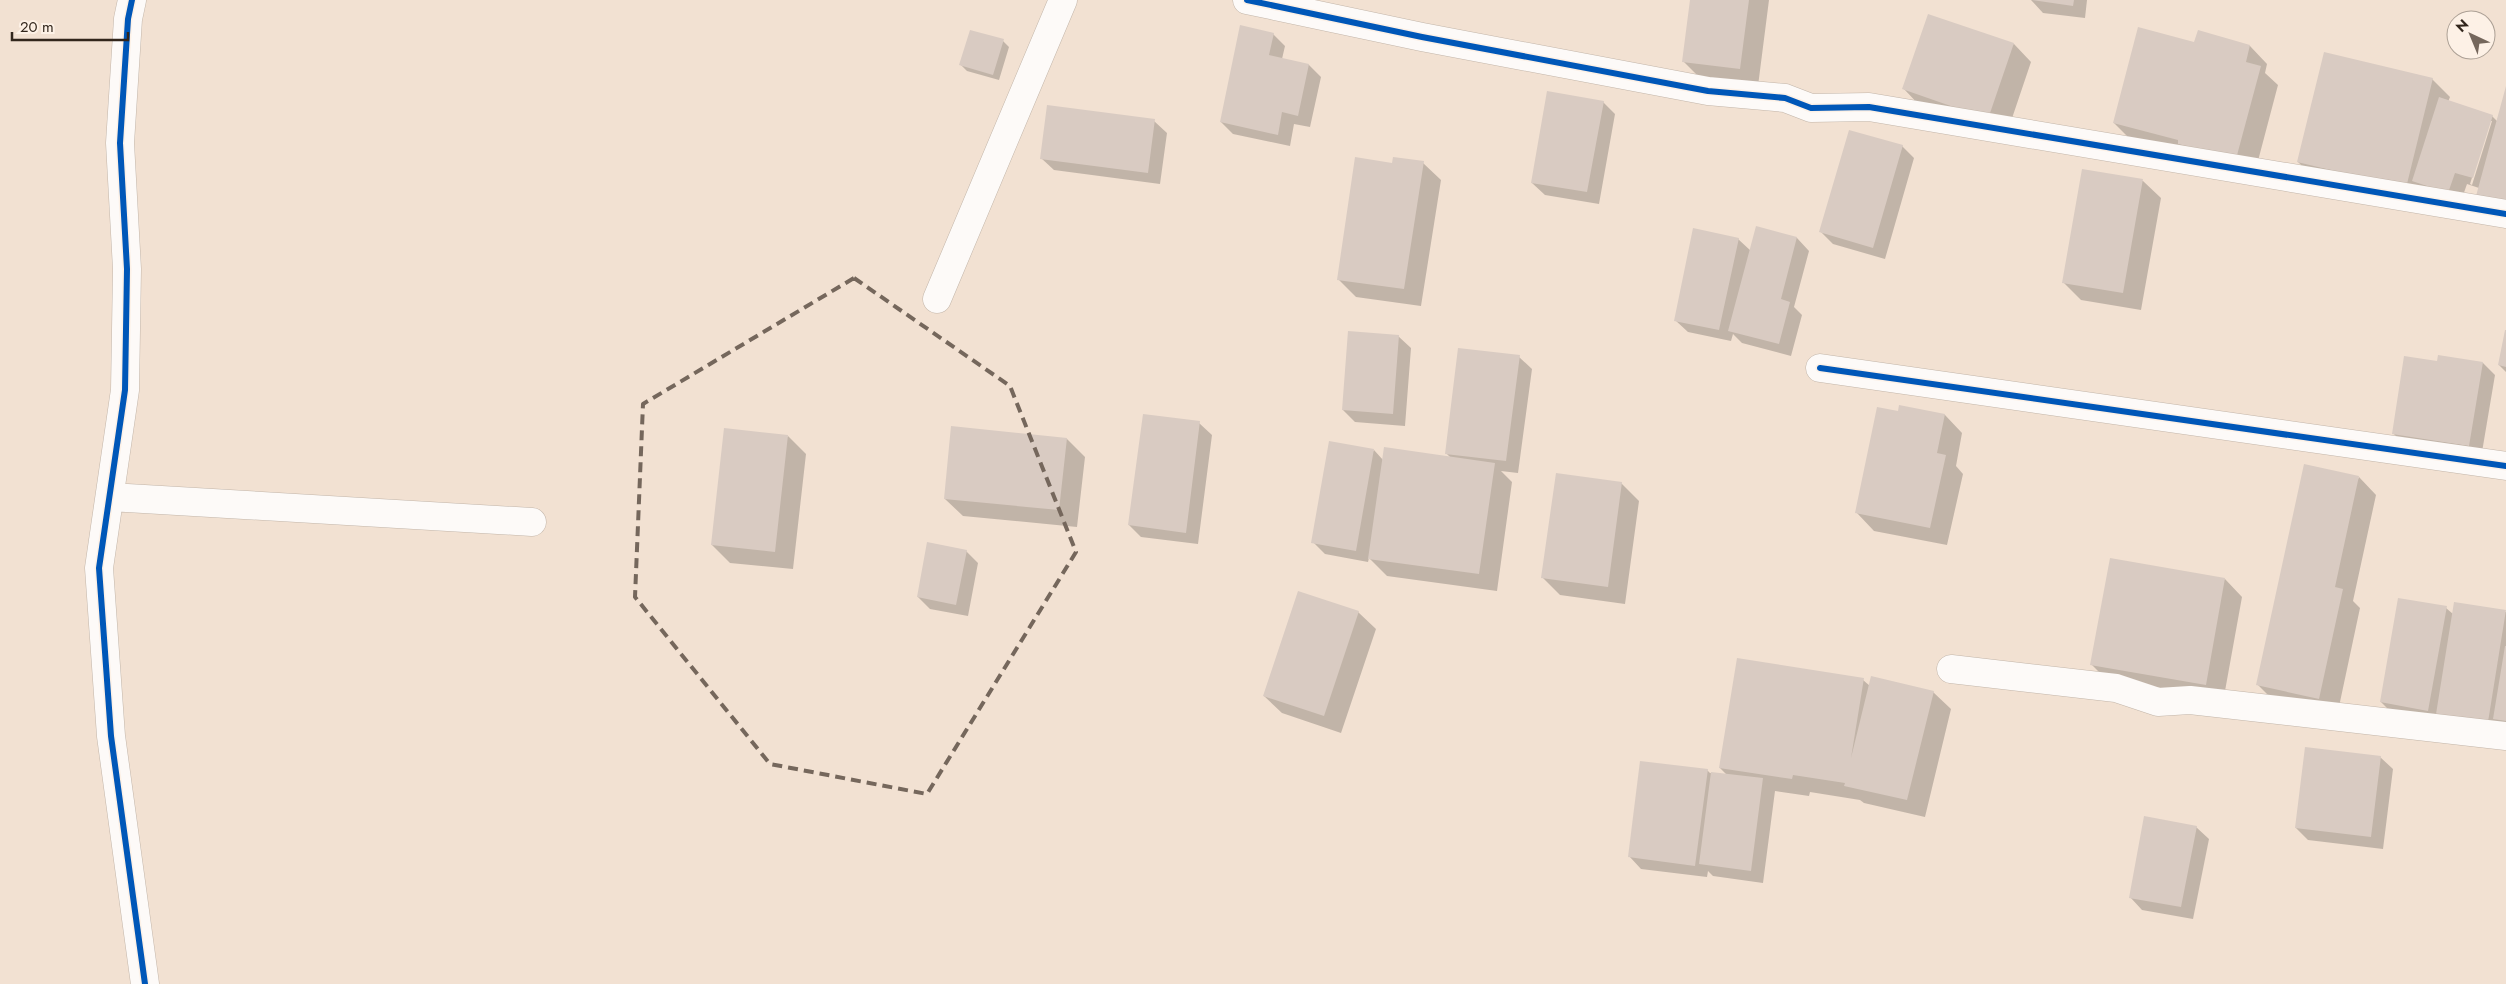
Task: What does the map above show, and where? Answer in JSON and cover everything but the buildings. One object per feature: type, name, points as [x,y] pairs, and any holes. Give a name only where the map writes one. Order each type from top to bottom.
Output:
[{"type":"street","points":[[132,0],[128,19],[120,143],[127,269],[125,390],[99,568],[111,736],[145,984]]},
{"type":"street","points":[[938,299],[1064,0]]},
{"type":"street","points":[[1247,0],[1422,37],[1708,91],[1786,98],[1811,108],[1869,107],[2506,214]]},
{"type":"street","points":[[1820,368],[2506,466]]},
{"type":"street","points":[[110,497],[532,522]]},
{"type":"street","points":[[1951,669],[2116,688],[2158,702],[2190,700],[2506,736]]},
{"type":"highlighted area","points":[[854,278],[1010,386],[1076,552],[927,794],[770,764],[635,597],[643,404]]},
{"type":"cycle path","points":[[132,0],[128,19],[120,143],[127,269],[125,390],[99,568],[111,736],[145,984]]},
{"type":"cycle path","points":[[1247,0],[1422,37],[1708,91],[1785,98],[1811,108],[1869,107],[2506,214]]},
{"type":"cycle path","points":[[1820,368],[2506,466]]}]
